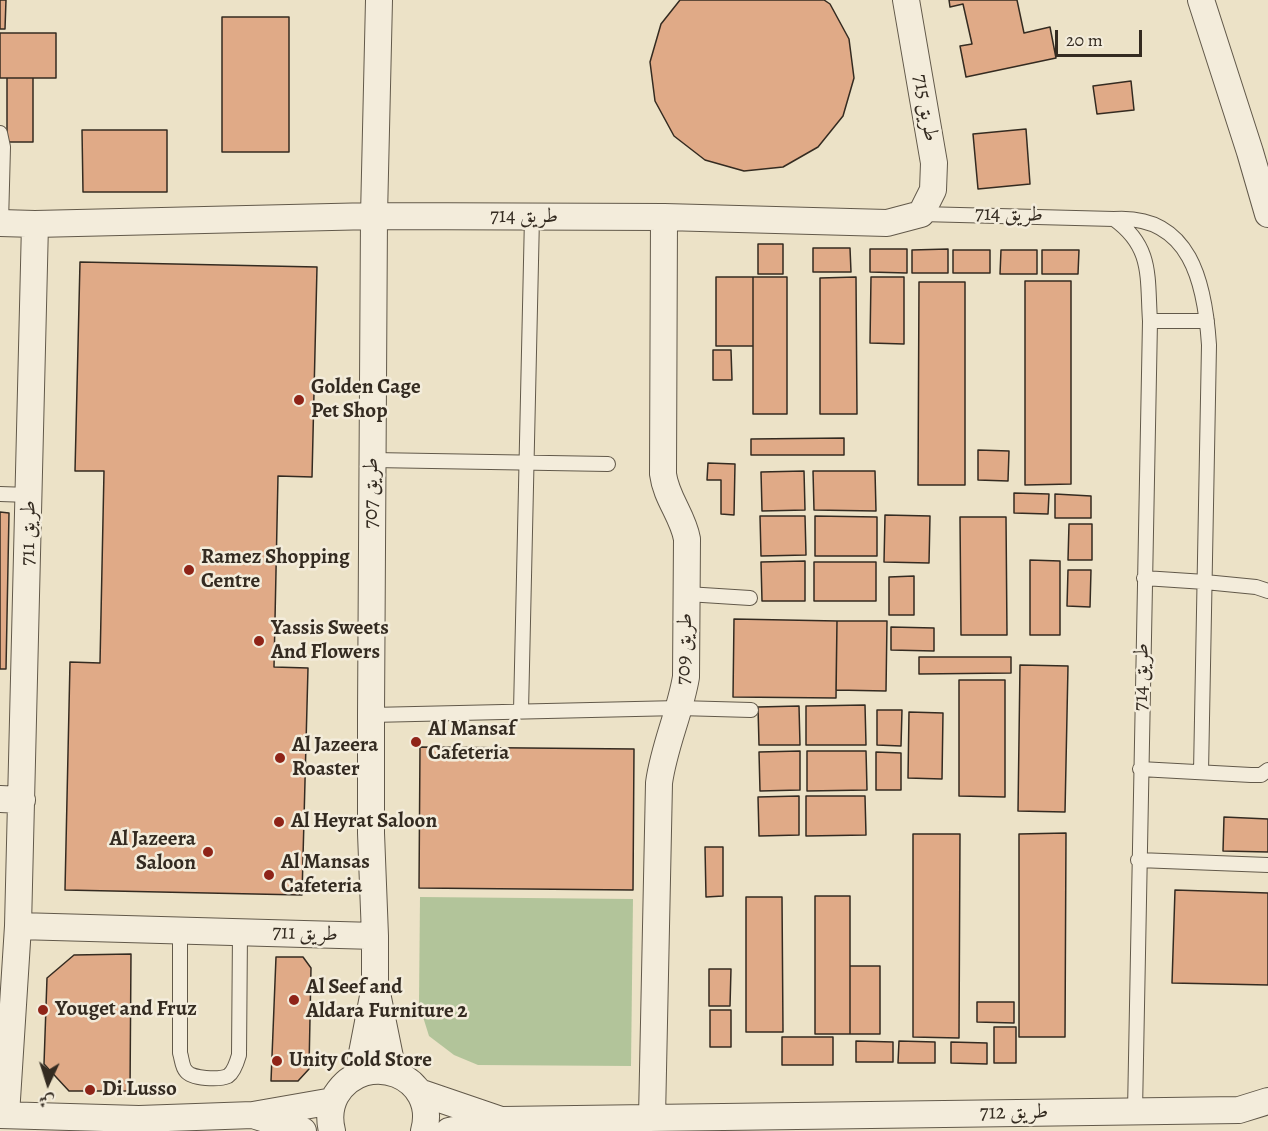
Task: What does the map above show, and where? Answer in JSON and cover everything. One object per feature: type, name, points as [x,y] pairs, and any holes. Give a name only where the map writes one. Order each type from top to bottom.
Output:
[{"type":"street","name":"طريق 707","points":[[358,1074],[375,986],[371,715],[374,216],[379,0]]},
{"type":"street","name":"طريق 715","points":[[906,0],[934,163],[933,190],[921,214]]},
{"type":"street","points":[[1201,0],[1268,214]]},
{"type":"street","name":"طريق 714","points":[[0,223],[374,216],[664,217],[888,223],[921,214]]},
{"type":"street","name":"طريق 709","points":[[651,1118],[659,783],[666,747],[686,677],[686,531],[665,490],[663,474],[664,217]]},
{"type":"street","name":"طريق 711","points":[[35,266],[44,246],[68,223]]},
{"type":"street","name":"طريق 711","points":[[3,1115],[18,926],[11,799],[29,495],[35,224]]},
{"type":"street","name":"طريق 711","points":[[18,926],[375,936]]},
{"type":"street","name":"طريق 707","points":[[375,986],[393,1072]]},
{"type":"street","points":[[332,1131],[330,1115],[333,1101],[342,1085],[358,1074],[376,1070],[393,1072]]},
{"type":"street","name":"طريق 712","points":[[393,1072],[408,1080],[419,1092],[502,1120]]},
{"type":"street","points":[[419,1092],[425,1106],[424,1131]]},
{"type":"street","points":[[3,1115],[139,1125],[253,1115],[333,1101]]},
{"type":"street","points":[[1239,1110],[1268,1101]]},
{"type":"street","points":[[1239,1110],[1268,1121]]},
{"type":"street","name":"طريق 712","points":[[449,1131],[502,1120],[622,1124],[651,1118],[1023,1122],[1135,1111],[1239,1110]]},
{"type":"street","points":[[253,1115],[303,1131]]},
{"type":"lane","points":[[0,133],[3,147],[0,223]]},
{"type":"lane","name":"طريق 714","points":[[921,214],[1114,219],[1128,229],[1140,243],[1146,261],[1150,321],[1135,1111]]},
{"type":"lane","points":[[521,711],[532,217]]},
{"type":"lane","points":[[1114,219],[1149,221],[1170,231],[1184,249],[1195,271],[1207,321],[1209,345],[1202,772]]},
{"type":"lane","points":[[1150,321],[1207,321]]},
{"type":"lane","points":[[373,460],[608,464]]},
{"type":"lane","points":[[0,494],[29,495]]},
{"type":"lane","points":[[1144,578],[1256,587],[1268,591]]},
{"type":"lane","points":[[687,594],[750,598]]},
{"type":"lane","points":[[371,715],[679,708],[752,710]]},
{"type":"lane","points":[[1140,769],[1251,775],[1261,775],[1268,770]]},
{"type":"lane","points":[[1138,860],[1268,865]]},
{"type":"lane","points":[[180,930],[180,1053],[186,1071],[194,1077],[217,1078],[228,1076],[236,1067],[239,1055],[240,932]]},
{"type":"green space","points":[[420,897],[633,899],[631,1066],[478,1065],[454,1055],[429,1036],[419,1004]]},
{"type":"building","points":[[0,0],[6,0],[5,29],[0,29]]},
{"type":"building","points":[[680,0],[824,0],[830,4],[849,39],[854,78],[843,116],[818,147],[783,167],[744,171],[705,160],[674,136],[655,101],[650,62],[661,24]]},
{"type":"building","points":[[949,0],[1017,0],[1024,33],[1050,27],[1056,58],[966,77],[960,46],[972,44],[963,4],[950,7]]},
{"type":"building","points":[[222,17],[289,17],[289,152],[222,152]]},
{"type":"building","points":[[0,33],[56,33],[56,78],[0,78]]},
{"type":"building","points":[[7,78],[33,78],[33,142],[7,142]]},
{"type":"building","points":[[1131,81],[1134,110],[1097,114],[1093,86]]},
{"type":"building","points":[[1026,129],[1030,184],[978,189],[973,134]]},
{"type":"building","points":[[82,130],[167,130],[167,192],[83,192]]},
{"type":"building","points":[[758,244],[783,244],[783,274],[758,274]]},
{"type":"building","points":[[813,248],[850,248],[851,272],[813,272]]},
{"type":"building","points":[[870,249],[907,249],[907,273],[870,272]]},
{"type":"building","points":[[948,249],[948,273],[912,273],[912,250]]},
{"type":"building","points":[[953,250],[990,250],[990,273],[953,273]]},
{"type":"building","points":[[1001,250],[1037,250],[1037,274],[1000,274]]},
{"type":"building","points":[[1042,250],[1079,250],[1078,274],[1042,274]]},
{"type":"building","name":"Ramez Shopping Centre","points":[[80,262],[317,267],[312,477],[278,476],[274,667],[308,668],[302,895],[65,890],[70,662],[100,663],[104,471],[75,471]]},
{"type":"building","points":[[716,277],[753,277],[753,346],[716,346]]},
{"type":"building","points":[[753,277],[787,277],[787,414],[753,414]]},
{"type":"building","points":[[856,277],[857,414],[820,414],[820,278]]},
{"type":"building","points":[[871,277],[904,277],[904,344],[870,343]]},
{"type":"building","points":[[1025,281],[1071,281],[1071,484],[1025,485]]},
{"type":"building","points":[[919,282],[965,282],[965,485],[918,485]]},
{"type":"building","points":[[713,350],[731,350],[732,380],[713,380]]},
{"type":"building","points":[[844,438],[844,455],[751,455],[751,439]]},
{"type":"building","points":[[978,450],[1009,451],[1008,481],[978,480]]},
{"type":"building","points":[[708,463],[735,464],[734,515],[721,514],[721,480],[707,480]]},
{"type":"building","points":[[804,471],[805,510],[762,511],[761,472]]},
{"type":"building","points":[[813,471],[875,471],[876,511],[814,510]]},
{"type":"building","points":[[1014,493],[1049,494],[1048,514],[1014,513]]},
{"type":"building","points":[[1055,494],[1091,496],[1091,518],[1055,518]]},
{"type":"building","points":[[0,512],[9,513],[6,669],[0,669]]},
{"type":"building","points":[[885,515],[930,516],[929,563],[884,562]]},
{"type":"building","points":[[760,516],[805,516],[806,555],[761,556]]},
{"type":"building","points":[[815,516],[877,517],[877,556],[815,556]]},
{"type":"building","points":[[960,517],[1006,517],[1007,635],[961,635]]},
{"type":"building","points":[[1069,524],[1092,524],[1092,560],[1068,560]]},
{"type":"building","points":[[1030,560],[1060,561],[1060,635],[1030,635]]},
{"type":"building","points":[[805,561],[805,601],[762,601],[761,562]]},
{"type":"building","points":[[814,562],[876,562],[876,601],[814,601]]},
{"type":"building","points":[[1068,570],[1091,570],[1090,607],[1067,606]]},
{"type":"building","points":[[914,576],[914,615],[889,615],[889,577]]},
{"type":"building","points":[[734,619],[837,621],[836,698],[733,697]]},
{"type":"building","points":[[837,621],[887,621],[886,691],[836,690]]},
{"type":"building","points":[[891,627],[934,628],[934,651],[891,650]]},
{"type":"building","points":[[919,657],[1011,657],[1011,673],[919,674]]},
{"type":"building","points":[[1020,665],[1068,666],[1065,812],[1018,811]]},
{"type":"building","points":[[959,680],[1005,680],[1005,797],[959,796]]},
{"type":"building","points":[[865,705],[866,745],[806,745],[806,706]]},
{"type":"building","points":[[799,706],[800,745],[759,745],[758,707]]},
{"type":"building","points":[[877,710],[902,710],[901,746],[877,745]]},
{"type":"building","points":[[909,712],[943,713],[942,779],[908,778]]},
{"type":"building","points":[[420,747],[634,749],[633,890],[419,888]]},
{"type":"building","points":[[800,751],[800,790],[760,791],[759,752]]},
{"type":"building","points":[[807,751],[866,751],[867,790],[807,791]]},
{"type":"building","points":[[876,752],[901,753],[901,790],[876,790]]},
{"type":"building","points":[[799,796],[799,835],[759,836],[758,797]]},
{"type":"building","points":[[806,796],[865,796],[866,835],[806,836]]},
{"type":"building","points":[[1224,817],[1268,819],[1268,852],[1223,851]]},
{"type":"building","points":[[1066,833],[1065,1037],[1019,1037],[1019,834]]},
{"type":"building","points":[[913,834],[960,834],[959,1038],[913,1037]]},
{"type":"building","points":[[705,847],[723,847],[723,896],[706,897]]},
{"type":"building","points":[[1175,890],[1268,893],[1268,985],[1172,983]]},
{"type":"building","points":[[815,896],[850,896],[850,1034],[815,1034]]},
{"type":"building","points":[[746,897],[782,897],[783,1032],[746,1032]]},
{"type":"building","points":[[131,954],[130,1091],[69,1091],[44,1064],[47,978],[74,955]]},
{"type":"building","points":[[276,957],[303,957],[311,968],[309,1069],[298,1081],[271,1081]]},
{"type":"building","points":[[850,966],[880,966],[880,1034],[850,1034]]},
{"type":"building","points":[[709,969],[731,969],[730,1006],[709,1006]]},
{"type":"building","points":[[977,1002],[1014,1002],[1014,1023],[977,1022]]},
{"type":"building","points":[[710,1010],[731,1010],[731,1047],[710,1047]]},
{"type":"building","points":[[994,1027],[1016,1027],[1016,1063],[994,1063]]},
{"type":"building","points":[[782,1037],[833,1037],[833,1065],[782,1065]]},
{"type":"building","points":[[856,1041],[893,1042],[893,1062],[856,1062]]},
{"type":"building","points":[[899,1041],[935,1042],[935,1063],[898,1063]]},
{"type":"building","points":[[951,1042],[987,1043],[987,1064],[951,1063]]},
{"type":"place","name":"Golden Cage Pet Shop","points":[[299,400]]},
{"type":"place","name":"Ramez Shopping Centre","points":[[189,570]]},
{"type":"place","name":"Yassis Sweets And Flowers","points":[[259,641]]},
{"type":"place","name":"Al Mansaf Cafeteria","points":[[416,742]]},
{"type":"place","name":"Al Jazeera Roaster","points":[[280,758]]},
{"type":"place","name":"Al Heyrat Saloon","points":[[279,822]]},
{"type":"place","name":"Al Jazeera Saloon","points":[[208,852]]},
{"type":"place","name":"Al Mansas Cafeteria","points":[[269,875]]},
{"type":"place","name":"Al Seef and Aldara Furniture 2","points":[[294,1000]]},
{"type":"place","name":"Youget and Fruz","points":[[43,1010]]},
{"type":"place","name":"Unity Cold Store","points":[[277,1061]]},
{"type":"place","name":"Di Lusso","points":[[90,1090]]}]
